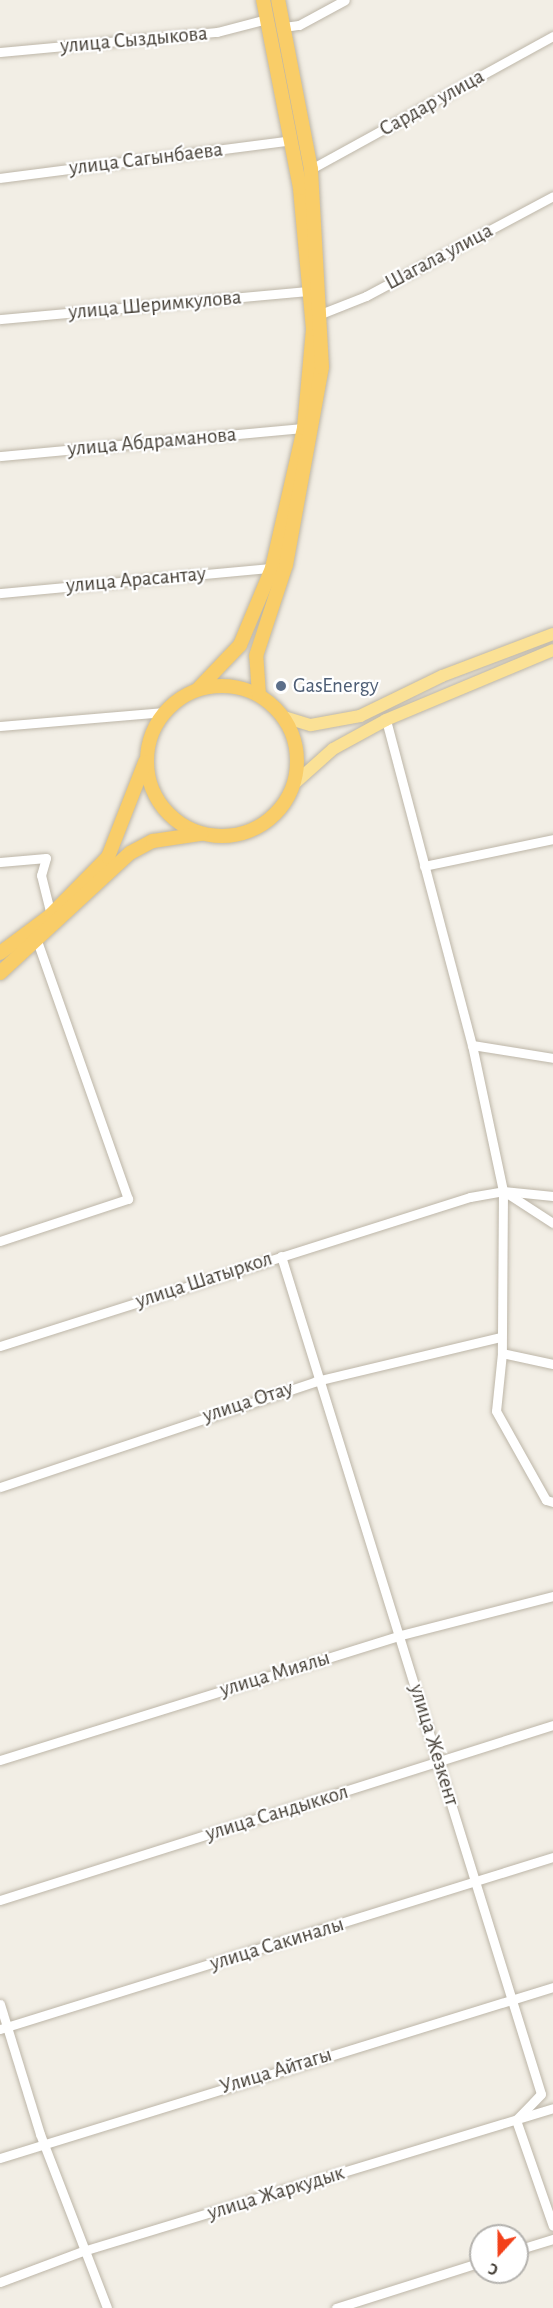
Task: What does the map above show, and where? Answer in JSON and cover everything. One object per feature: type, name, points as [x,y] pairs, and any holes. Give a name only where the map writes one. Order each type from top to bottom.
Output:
[{"type":"highway","points":[[0,953],[51,915],[108,857],[146,760],[151,734],[164,712],[198,689],[240,645],[272,568],[304,428],[313,329],[291,140],[264,0]]},
{"type":"highway","points":[[260,695],[256,656],[286,565],[317,416],[323,313],[311,169],[278,0]]},
{"type":"highway","points":[[0,974],[38,943],[130,854],[153,841],[201,834],[225,837],[258,827],[285,804],[295,783],[298,760],[284,717],[260,695],[229,686],[198,689]]},
{"type":"highway","points":[[146,760],[161,806],[201,834]]},
{"type":"main road","points":[[284,717],[311,725],[360,716],[442,676],[553,634]]},
{"type":"main road","points":[[295,783],[333,749],[386,720],[553,651]]},
{"type":"street","points":[[284,27],[300,25],[345,0]]},
{"type":"street","name":"улица Сыздыкова","points":[[0,52],[217,32],[267,19]]},
{"type":"street","name":"Сардар улица","points":[[311,169],[553,36]]},
{"type":"street","name":"улица Сагынбаева","points":[[0,178],[291,140]]},
{"type":"street","name":"Шагала улица","points":[[323,313],[376,291],[553,195]]},
{"type":"street","name":"улица Шеримкулова","points":[[0,319],[309,291]]},
{"type":"street","name":"улица Абдраманова","points":[[0,456],[304,428]]},
{"type":"street","name":"улица Арасантау","points":[[0,593],[272,568]]},
{"type":"street","points":[[0,726],[164,712]]},
{"type":"street","points":[[386,720],[472,1045],[503,1191],[502,1353],[496,1411],[526,1466],[551,1503]]},
{"type":"street","points":[[424,866],[553,839]]},
{"type":"street","points":[[0,862],[46,858],[41,875],[51,915]]},
{"type":"street","points":[[0,1241],[128,1199],[38,943]]},
{"type":"street","points":[[472,1045],[553,1058]]},
{"type":"street","points":[[503,1191],[553,1223]]},
{"type":"street","name":"улица Шатыркол","points":[[0,1346],[407,1215],[503,1191],[553,1196]]},
{"type":"street","name":"улица Жезкент","points":[[281,1256],[322,1379],[541,2094],[516,2120]]},
{"type":"street","name":"улица Отау","points":[[0,1487],[322,1379],[501,1337]]},
{"type":"street","points":[[502,1353],[553,1364]]},
{"type":"street","name":"улица Миялы","points":[[0,1760],[401,1635],[553,1596]]},
{"type":"street","name":"улица Сандыккол","points":[[0,1900],[553,1725]]},
{"type":"street","name":"улица Сакиналы","points":[[4,2028],[477,1883],[553,1857]]},
{"type":"street","name":"Улица Айтагы","points":[[0,2158],[553,1987]]},
{"type":"street","points":[[0,2004],[4,2028],[43,2144],[107,2308]]},
{"type":"street","name":"улица Жаркудык","points":[[0,2282],[83,2251],[553,2108]]},
{"type":"street","points":[[516,2120],[553,2226]]},
{"type":"street","points":[[529,2246],[553,2239]]},
{"type":"street","points":[[336,2308],[469,2266]]},
{"type":"place","name":"GasEnergy","points":[[281,686]]}]
